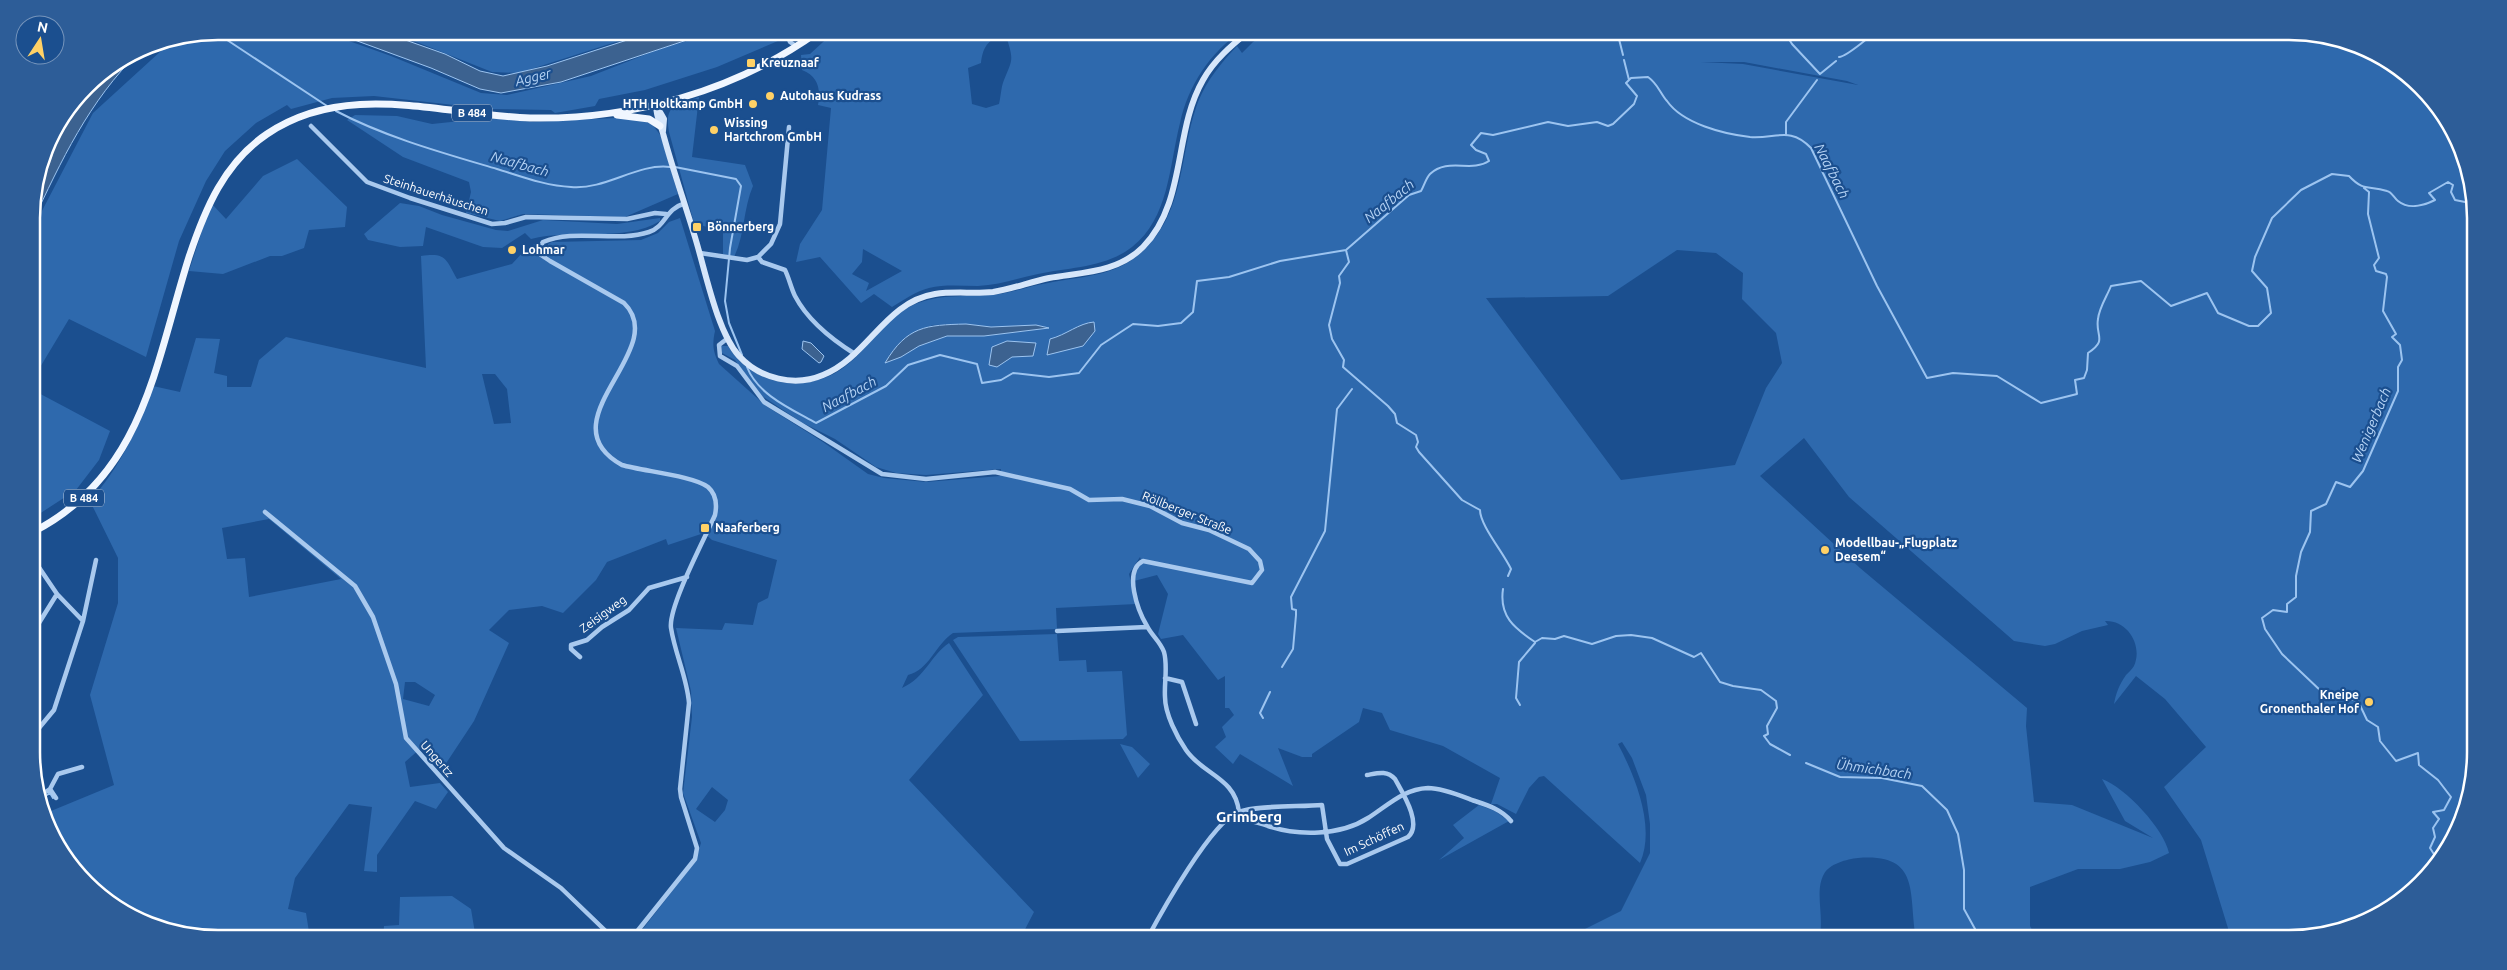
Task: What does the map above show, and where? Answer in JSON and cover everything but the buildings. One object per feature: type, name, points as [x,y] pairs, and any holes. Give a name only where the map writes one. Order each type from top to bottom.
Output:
[{"type":"main road","name":"B 484","points":[[40,528],[67,512],[90,492],[116,461],[127,443],[140,416],[196,235],[210,201],[224,177],[240,157],[264,136],[284,123],[312,111],[338,106],[395,104],[528,118],[571,118],[606,114],[656,105],[715,87],[753,71],[806,40]]},
{"type":"main road","points":[[606,114],[649,119],[662,129]]},
{"type":"street","points":[[789,40],[797,46]]},
{"type":"street","points":[[656,105],[657,119],[662,129],[683,204],[728,338],[741,358],[768,376],[780,379],[801,380],[824,375],[855,354],[895,312],[933,294],[991,292],[1048,278],[1097,272],[1113,266],[1143,248],[1156,231],[1169,204],[1190,109],[1202,80],[1223,54],[1239,40]]},
{"type":"street","name":"Steinhauerhäuschen","points":[[311,126],[367,182],[492,224],[506,224],[526,217],[627,219],[656,213],[666,214]]},
{"type":"street","points":[[700,254],[736,259],[758,257],[776,237],[780,224],[789,127]]},
{"type":"street","points":[[782,197],[788,190]]},
{"type":"street","points":[[639,930],[694,859],[697,848],[681,797],[689,703],[688,689],[671,620],[687,577],[715,515],[717,506],[714,494],[702,483],[622,465],[606,453],[597,432],[597,415],[611,383],[635,340],[636,321],[624,302],[550,261],[541,255],[540,247],[543,242],[558,238],[631,236],[648,232],[658,228],[666,214],[683,204]]},
{"type":"street","points":[[758,257],[762,262],[785,270],[794,294],[804,312],[828,335],[855,354]]},
{"type":"street","name":"Röllberger Straße","points":[[728,338],[719,345],[720,356],[737,366],[764,402],[882,474],[926,478],[995,472],[1070,489],[1089,500],[1122,499],[1150,506],[1182,523],[1209,530],[1253,552],[1260,561],[1262,570],[1252,582],[1155,562],[1140,562],[1132,573],[1135,591],[1147,627],[1159,640],[1163,650],[1164,699],[1178,737],[1187,752],[1224,782],[1232,791],[1238,801],[1239,812]]},
{"type":"street","name":"Ungertz","points":[[265,512],[355,586],[373,617],[396,684],[406,738],[504,848],[561,888],[605,930]]},
{"type":"street","points":[[40,727],[54,710],[83,621],[96,560]]},
{"type":"street","points":[[40,569],[57,594],[83,621]]},
{"type":"street","name":"Zeisigweg","points":[[580,657],[570,649],[571,645],[587,640],[602,627],[629,610],[649,588],[687,577]]},
{"type":"street","points":[[40,621],[57,594]]},
{"type":"street","points":[[1057,631],[1147,627]]},
{"type":"street","points":[[1165,678],[1182,682],[1196,724]]},
{"type":"street","points":[[45,793],[50,790],[58,774],[82,767]]},
{"type":"street","points":[[1367,775],[1381,772],[1392,775],[1404,794]]},
{"type":"street","points":[[1239,812],[1246,820],[1286,832],[1300,834],[1325,831],[1366,819],[1393,799],[1427,788],[1444,791],[1494,808],[1505,813],[1512,821]]},
{"type":"street","points":[[50,790],[56,798]]},
{"type":"street","name":"Im Schöffen","points":[[1325,831],[1340,864],[1347,864],[1408,837],[1413,830],[1412,812],[1404,794]]},
{"type":"street","points":[[1152,930],[1182,877],[1228,819],[1239,812],[1291,806],[1322,805],[1325,831]]},
{"type":"shaded area","points":[[206,40],[346,40],[391,56],[481,93],[507,95],[591,76],[657,50],[690,40],[780,40],[717,67],[645,90],[599,99],[595,106],[555,113],[551,110],[489,109],[374,96],[332,98],[291,109],[287,105],[256,123],[225,151],[206,181],[179,241],[146,357],[69,319],[40,367],[40,215],[93,113],[164,48]]},
{"type":"shaded area","points":[[412,40],[622,40],[519,73],[492,72]]},
{"type":"shaded area","points":[[825,40],[992,40],[986,46],[981,63],[968,68],[972,104],[986,108],[999,104],[1003,83],[1011,60],[1007,40],[1229,40],[1210,60],[1195,83],[1184,109],[1161,207],[1154,222],[1132,247],[1122,254],[1087,266],[1038,274],[1001,283],[924,289],[892,307],[874,294],[861,303],[820,257],[796,262],[800,244],[822,210],[831,108],[818,105],[819,94],[817,84],[812,76],[802,70],[801,55],[810,54]],"holes":[[[863,249],[902,271],[866,291],[869,283],[852,274],[862,262]]]},
{"type":"shaded area","points":[[1256,40],[2301,40],[2324,43],[2346,49],[2368,58],[2388,70],[2423,101],[2449,139],[2464,183],[2467,206],[2467,764],[2464,787],[2458,809],[2449,831],[2437,851],[2415,878],[2388,900],[2368,912],[2346,921],[2324,927],[2301,930],[2229,930],[2201,840],[2164,787],[2206,747],[2165,699],[2136,676],[2114,704],[2120,686],[2134,666],[2136,658],[2137,650],[2135,643],[2127,630],[2113,622],[2105,621],[2108,625],[2082,631],[2055,644],[2045,646],[2014,641],[1849,497],[1804,438],[1760,476],[1860,568],[2027,708],[2026,726],[2034,802],[2072,805],[2153,838],[2125,821],[2102,779],[2122,791],[2143,810],[2160,833],[2169,853],[2150,862],[2120,869],[2078,869],[2030,887],[2030,926],[2032,930],[1915,930],[1911,892],[1908,880],[1902,870],[1893,862],[1879,858],[1858,858],[1844,861],[1826,870],[1820,889],[1821,930],[1583,930],[1621,911],[1650,853],[1650,824],[1646,795],[1632,758],[1622,742],[1618,744],[1637,786],[1645,818],[1646,834],[1640,863],[1544,776],[1539,777],[1529,788],[1516,814],[1497,804],[1491,804],[1500,778],[1443,746],[1390,730],[1382,713],[1363,708],[1359,722],[1312,754],[1312,757],[1302,757],[1278,748],[1293,786],[1240,754],[1233,764],[1215,747],[1226,737],[1222,727],[1234,715],[1229,708],[1225,708],[1225,676],[1218,680],[1183,635],[1161,639],[1158,634],[1168,594],[1157,575],[1134,581],[1133,573],[1141,560],[1140,557],[1129,574],[1136,604],[1056,608],[1057,629],[953,633],[922,668],[908,675],[902,688],[917,678],[949,643],[983,695],[909,780],[1034,912],[1025,930],[642,930],[695,862],[701,843],[683,793],[692,717],[691,691],[676,628],[722,630],[725,623],[753,625],[758,603],[768,598],[777,560],[712,540],[704,533],[668,545],[666,539],[607,562],[596,580],[563,613],[542,606],[509,610],[489,630],[509,643],[474,721],[441,771],[421,748],[405,762],[410,787],[440,783],[448,792],[436,809],[415,801],[377,855],[377,872],[364,871],[372,807],[349,804],[295,878],[288,909],[306,913],[309,930],[206,930],[183,927],[161,921],[139,912],[119,900],[92,878],[70,851],[58,831],[50,811],[114,785],[90,695],[118,603],[118,558],[90,501],[110,475],[127,447],[153,386],[180,392],[196,338],[220,339],[214,373],[227,376],[227,387],[251,387],[259,360],[286,337],[426,368],[421,256],[436,255],[444,258],[457,279],[512,264],[524,251],[536,243],[548,251],[548,244],[552,242],[641,240],[658,233],[669,222],[680,218],[715,331],[714,348],[719,364],[766,406],[823,442],[868,474],[884,478],[926,482],[1000,476],[1001,469],[926,475],[896,473],[876,467],[835,439],[801,422],[759,394],[735,360],[722,353],[721,346],[728,346],[741,363],[768,379],[779,382],[800,383],[821,379],[838,371],[852,361],[887,323],[901,312],[918,303],[945,297],[1004,293],[1110,271],[1133,260],[1157,235],[1167,218],[1180,181],[1192,121],[1206,86],[1220,65],[1237,46],[1242,53]],"holes":[[[1701,62],[1744,62],[1847,81],[1858,85],[1743,64]],[[1677,250],[1716,253],[1743,273],[1742,299],[1776,333],[1782,363],[1766,388],[1735,465],[1621,480],[1486,298],[1608,296]],[[966,324],[991,327],[1036,325],[1048,328],[984,336],[947,336],[919,346],[901,357],[932,325]],[[482,374],[495,374],[507,389],[511,423],[494,424]],[[269,519],[341,579],[249,597],[245,558],[227,559],[222,528]],[[405,682],[415,682],[435,695],[429,706],[403,699]],[[712,787],[728,800],[725,810],[715,822],[696,809]]]},
{"type":"shaded area","points":[[699,97],[692,157],[745,165],[753,186],[747,204],[738,249],[734,257],[723,254],[723,232],[694,223],[669,132],[668,116],[670,111],[678,104]]},
{"type":"shaded area","points":[[355,115],[397,116],[432,124],[489,118],[533,122],[616,118],[643,120],[652,124],[661,136],[678,194],[625,217],[523,214],[500,221],[466,213],[471,192],[469,182],[403,157],[347,120]]},
{"type":"shaded area","points":[[297,159],[347,207],[345,227],[309,230],[304,248],[282,256],[270,256],[223,274],[189,271],[211,203],[226,219],[263,176]]},
{"type":"shaded area","points":[[400,203],[419,206],[442,215],[496,230],[508,231],[543,220],[617,224],[660,218],[660,221],[646,228],[630,232],[547,236],[531,239],[525,233],[502,248],[483,247],[426,227],[423,246],[400,247],[368,240],[364,234]]},
{"type":"shaded area","points":[[40,394],[110,431],[99,460],[76,490],[40,513]]},
{"type":"shaded area","points":[[1057,634],[1059,661],[1086,660],[1087,672],[1122,671],[1127,735],[1123,739],[1020,741],[953,640],[958,637]]},
{"type":"shaded area","points":[[1120,744],[1132,747],[1150,764],[1138,778]]},
{"type":"shaded area","points":[[1479,805],[1495,811],[1509,821],[1439,860],[1464,838],[1453,825]]},
{"type":"shaded area","points":[[452,896],[471,909],[474,930],[384,930],[384,926],[399,925],[400,897]]},
{"type":"water","name":"Agger","points":[[355,40],[405,40],[445,54],[480,71],[503,76],[547,66],[627,40],[687,40],[561,82],[501,93],[480,89],[431,68]]},
{"type":"water","points":[[126,66],[91,111],[40,206],[43,183],[49,161],[58,139],[70,119],[92,92]]},
{"type":"water","points":[[1094,322],[1095,331],[1083,346],[1047,355],[1050,339]]},
{"type":"water","points":[[966,324],[991,327],[1036,325],[1049,328],[984,336],[947,336],[919,346],[901,357],[885,363],[901,341],[919,330],[940,325]]},
{"type":"water","points":[[803,341],[811,343],[824,356],[821,362],[819,363],[802,349]]},
{"type":"water","points":[[1007,341],[1036,343],[1033,356],[1012,357],[997,367],[989,365],[992,347]]},
{"type":"waterway","name":"Naafbach","points":[[227,40],[327,106]]},
{"type":"waterway","points":[[1619,40],[1623,55]]},
{"type":"waterway","points":[[1790,40],[1820,74],[1836,61]]},
{"type":"waterway","points":[[1839,57],[1852,51],[1866,40]]},
{"type":"waterway","points":[[1624,60],[1629,80]]},
{"type":"waterway","name":"Naafbach","points":[[747,367],[752,377],[767,393],[786,407],[816,423],[886,386],[908,365],[940,355],[977,364],[982,383],[1001,380],[1013,373],[1049,377],[1079,373],[1101,345],[1133,324],[1158,326],[1181,323],[1193,312],[1197,281],[1229,277],[1280,261],[1346,250],[1409,195],[1421,191],[1430,174],[1437,169],[1444,166],[1475,166],[1489,161],[1486,154],[1476,150],[1471,145],[1481,133],[1493,135],[1548,122],[1568,126],[1597,122],[1608,126],[1613,124],[1634,104],[1637,96],[1626,83],[1631,78],[1648,77],[1674,109],[1693,122],[1740,136],[1789,135],[1803,141],[1811,148],[1877,286],[1927,378],[1953,373],[1997,376],[2041,403],[2077,394],[2075,380],[2084,378],[2087,370],[2088,353],[2098,345],[2099,315],[2101,306],[2111,286],[2141,281],[2171,306],[2207,293],[2218,313],[2249,326],[2258,326],[2271,313],[2267,288],[2252,271],[2255,257],[2272,218],[2301,190],[2332,174],[2349,176],[2363,186],[2389,192],[2402,204],[2412,206],[2427,204],[2435,200],[2429,193],[2448,182],[2453,185],[2451,192],[2455,200],[2466,201]]},
{"type":"waterway","points":[[1786,134],[1786,122],[1817,80]]},
{"type":"waterway","name":"Naafbach","points":[[336,111],[374,129],[415,144],[552,185],[584,187],[597,185],[646,169],[670,167]]},
{"type":"waterway","name":"Naafbach","points":[[675,167],[736,179],[741,186],[730,248],[725,301],[729,323],[742,355]]},
{"type":"waterway","name":"Wenigerbach","points":[[2364,188],[2369,192],[2368,214],[2379,258],[2374,265],[2376,271],[2386,274],[2387,277],[2383,311],[2396,334],[2392,337],[2400,345],[2402,360],[2398,367],[2398,391],[2363,471],[2350,487],[2336,482],[2326,504],[2311,511],[2310,532],[2301,552],[2296,576],[2296,597],[2287,604],[2287,612],[2273,610],[2262,618],[2265,629],[2282,654],[2322,692],[2358,701],[2367,720],[2378,727],[2380,741],[2396,761],[2418,753],[2419,765],[2438,780],[2451,797],[2444,810],[2433,812],[2439,819],[2433,828],[2435,837],[2430,848],[2434,855]]},
{"type":"waterway","points":[[1346,250],[1349,262],[1339,276],[1340,283],[1329,325],[1332,339],[1344,360],[1343,367],[1388,406],[1395,414],[1397,423],[1416,435],[1418,442],[1416,447],[1419,452],[1462,500],[1480,510],[1488,531],[1511,569],[1508,576]]},
{"type":"waterway","points":[[1282,667],[1293,649],[1296,610],[1292,609],[1291,597],[1325,531],[1337,409],[1352,389]]},
{"type":"waterway","points":[[1503,589],[1503,607],[1506,614],[1521,632],[1535,642],[1542,638],[1555,639],[1564,636],[1592,644],[1616,636],[1631,635],[1652,638],[1694,657],[1701,653],[1720,682],[1761,690],[1776,701],[1777,708],[1767,726],[1768,734],[1764,736],[1770,744],[1790,755]]},
{"type":"waterway","points":[[1520,705],[1516,698],[1519,662],[1535,643]]},
{"type":"waterway","points":[[1263,718],[1260,713],[1270,692]]},
{"type":"waterway","name":"Ühmichbach","points":[[1806,763],[1840,777],[1882,778],[1922,786],[1947,810],[1958,834],[1964,870],[1964,909],[1976,930]]},
{"type":"waterway","points":[[45,796],[50,793],[53,798]]},
{"type":"place","name":"Kreuznaaf","points":[[751,63]]},
{"type":"place","name":"Autohaus Kudrass","points":[[770,96]]},
{"type":"place","name":"HTH Holtkamp GmbH","points":[[753,104]]},
{"type":"place","name":"Wissing Hartchrom GmbH","points":[[714,130]]},
{"type":"place","name":"Bönnerberg","points":[[697,227]]},
{"type":"place","name":"Lohmar","points":[[512,250]]},
{"type":"place","name":"Naaferberg","points":[[705,528]]},
{"type":"place","name":"Modellbau-„Flugplatz Deesem“","points":[[1825,550]]},
{"type":"place","name":"Kneipe Gronenthaler Hof","points":[[2369,702]]},
{"type":"district","name":"Grimberg","points":[[1249,817]]}]
